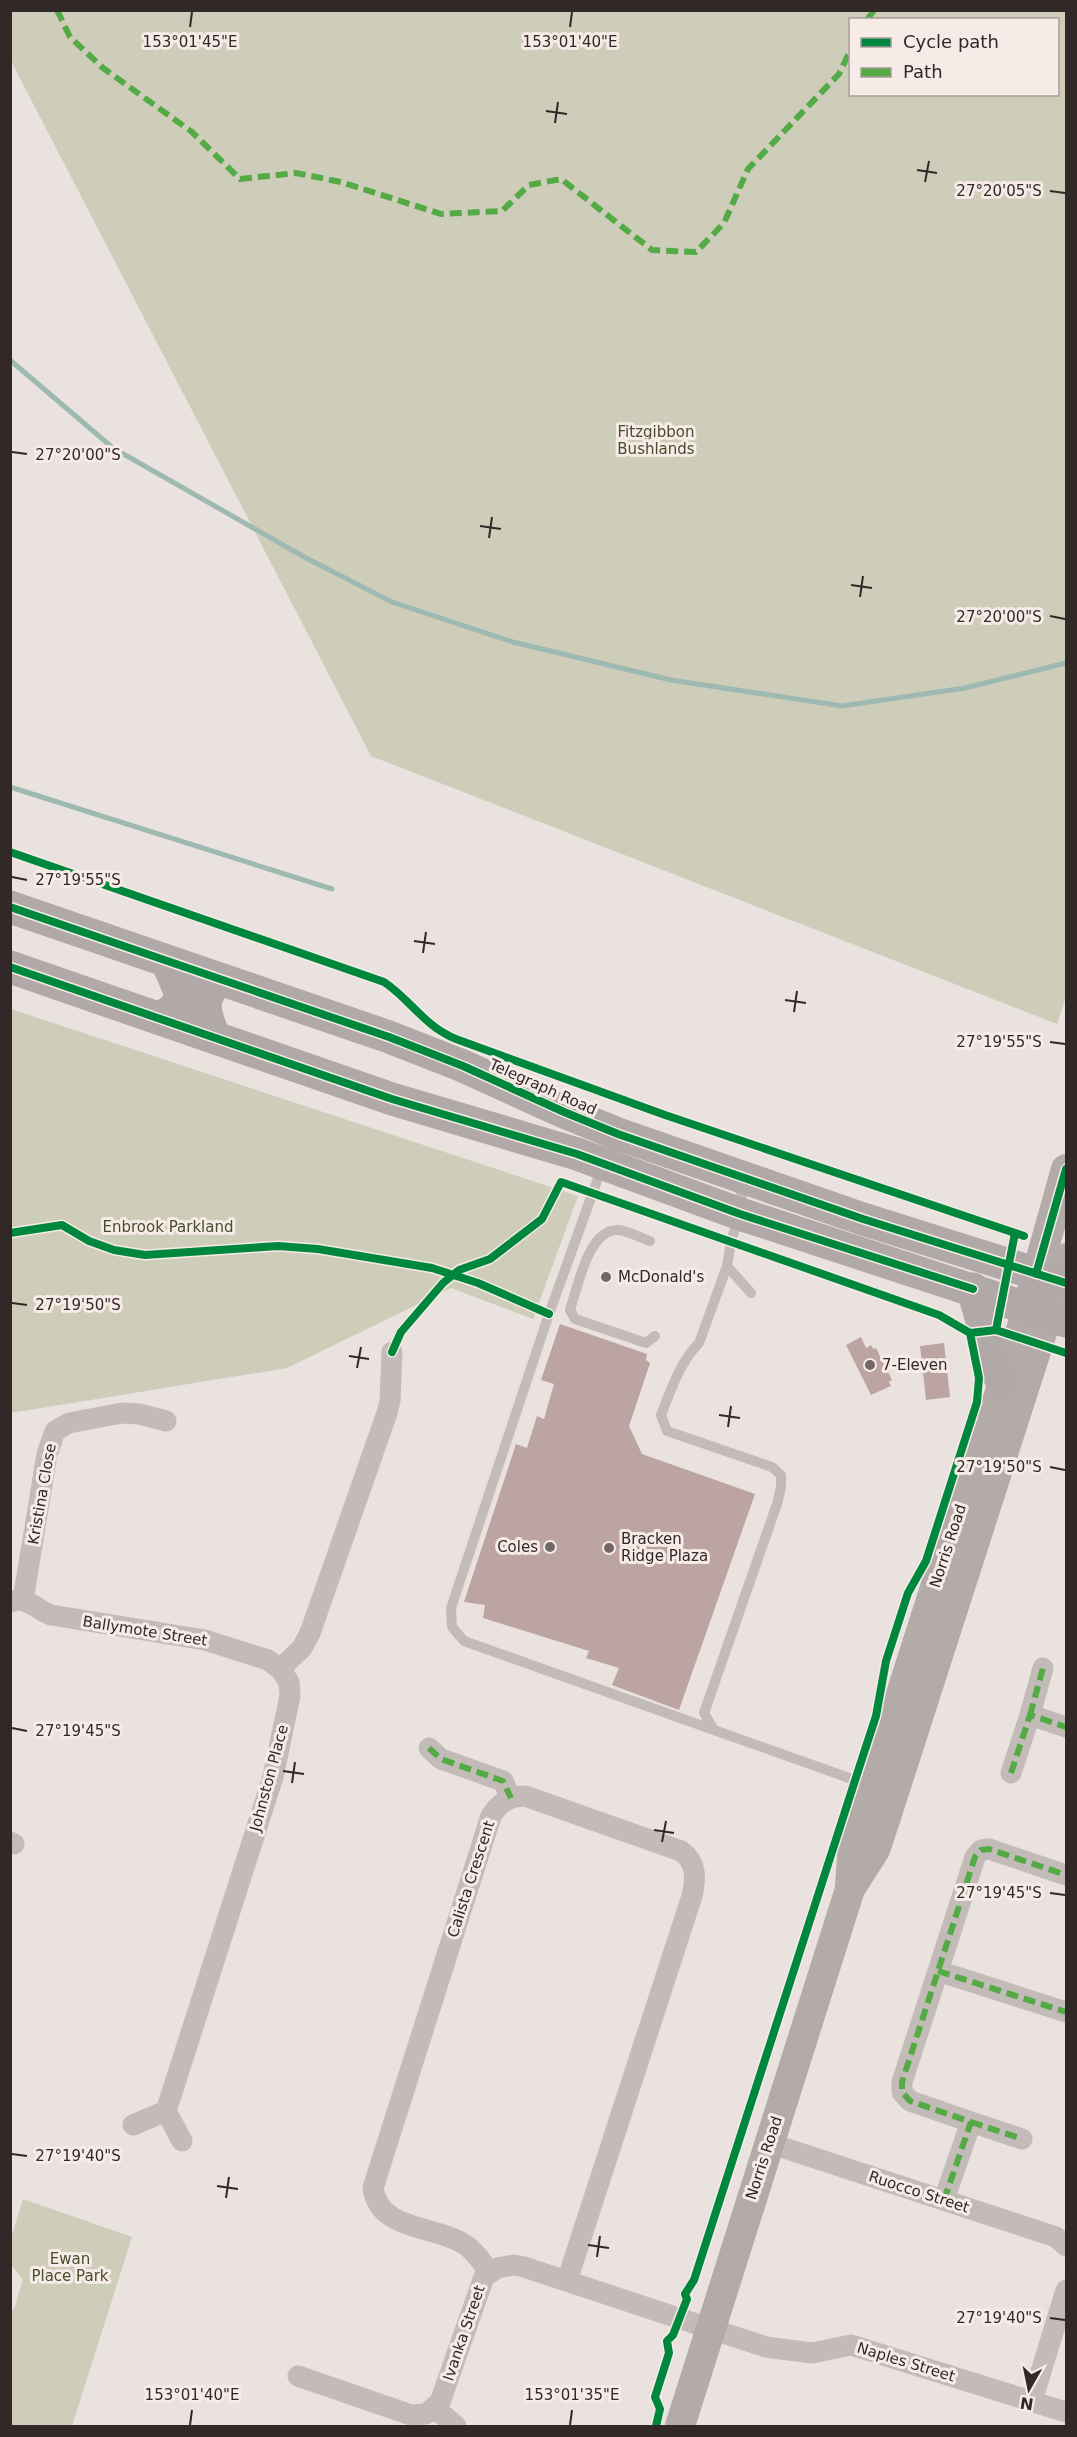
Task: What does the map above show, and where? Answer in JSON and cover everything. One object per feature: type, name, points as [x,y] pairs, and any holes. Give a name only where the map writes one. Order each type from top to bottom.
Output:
[{"type":"main road","name":"Telegraph Road","points":[[10,907],[427,1051],[564,1112],[863,1219],[1057,1274]]},
{"type":"main road","points":[[161,1019],[176,1007],[181,994],[167,962]]},
{"type":"main road","points":[[10,967],[392,1099],[521,1136],[740,1214],[1048,1314]]},
{"type":"main road","points":[[214,1037],[205,1014],[205,1001],[219,979]]},
{"type":"main road","name":"Norris Road","points":[[680,2427],[850,1889],[853,1844],[883,1790],[1048,1314],[1057,1274],[1066,1169]]},
{"type":"main road","points":[[973,1289],[986,1332],[990,1358],[1003,1383]]},
{"type":"main road","name":"Norris Road","points":[[883,1790],[1003,1383],[1019,1338],[1048,1314]]},
{"type":"street","points":[[280,1669],[302,1648],[310,1633],[387,1413],[390,1401],[392,1352]]},
{"type":"street","name":"Kristina Close","points":[[17,1601],[47,1454],[51,1438],[56,1431],[69,1423],[122,1413],[139,1414],[166,1421]]},
{"type":"street","name":"Ballymote Street","points":[[17,1601],[51,1615],[205,1640],[261,1657],[280,1669]]},
{"type":"street","points":[[1011,1773],[1043,1668]]},
{"type":"street","name":"Johnston Place","points":[[166,2111],[279,1755],[290,1696],[288,1682],[280,1669]]},
{"type":"street","points":[[1030,1715],[1066,1727]]},
{"type":"street","points":[[429,1748],[441,1759],[503,1781],[512,1798],[532,1798],[681,1851],[692,1862],[695,1877],[692,1896],[567,2281]]},
{"type":"street","name":"Calista Crescent","points":[[489,2272],[466,2244],[389,2216],[377,2204],[373,2188],[488,1825],[498,1805],[512,1798]]},
{"type":"street","points":[[1022,2139],[910,2101],[902,2092],[902,2082],[975,1857],[981,1850],[989,1849],[1066,1875]]},
{"type":"street","points":[[938,1971],[1066,2012]]},
{"type":"street","points":[[133,2125],[166,2111],[182,2141]]},
{"type":"street","points":[[945,2200],[971,2122]]},
{"type":"street","name":"Ruocco Street","points":[[769,2143],[1056,2237],[1066,2246]]},
{"type":"street","name":"Ivanka Street","points":[[435,2408],[440,2402],[480,2286],[489,2272],[497,2268],[514,2265],[709,2330]]},
{"type":"street","points":[[1032,2401],[1066,2290]]},
{"type":"street","name":"Naples Street","points":[[709,2330],[766,2348],[790,2352],[812,2353],[851,2345],[1066,2412]]},
{"type":"street","points":[[298,2376],[411,2415],[426,2414],[435,2408],[456,2427]]},
{"type":"lane","points":[[603,1164],[549,1314],[451,1608],[452,1627],[464,1641],[883,1790]]},
{"type":"lane","points":[[714,1730],[704,1713],[777,1504],[781,1475],[772,1467],[667,1431],[661,1415],[676,1377],[693,1349],[699,1344],[726,1266],[740,1214],[742,1196],[735,1174]]},
{"type":"lane","points":[[650,1241],[619,1230],[604,1234],[591,1246],[570,1310],[575,1319],[646,1343],[655,1336]]},
{"type":"lane","points":[[726,1266],[752,1293]]},
{"type":"green space","name":"Fitzgibbon Bushlands","points":[[11,10],[1066,11],[1066,997],[1057,1024],[371,756],[11,61]]},
{"type":"green space","name":"Enbrook Parkland","points":[[11,1009],[578,1196],[533,1319],[451,1288],[287,1368],[11,1413]]},
{"type":"green space","name":"Ewan Place Park","points":[[23,2199],[132,2237],[72,2426],[11,2426],[11,2311],[14,2309],[23,2279],[11,2265],[11,2238]]},
{"type":"building","name":"Bracken Ridge Plaza","points":[[560,1324],[647,1354],[646,1360],[650,1363],[629,1426],[642,1454],[755,1494],[679,1710],[612,1685],[619,1668],[586,1658],[589,1651],[483,1618],[485,1605],[464,1602],[516,1444],[527,1448],[537,1416],[544,1419],[554,1384],[541,1380]]},
{"type":"building","name":"7-Eleven","points":[[861,1337],[866,1348],[871,1345],[873,1349],[876,1348],[892,1380],[889,1382],[891,1386],[871,1395],[846,1345]]},
{"type":"building","points":[[944,1343],[950,1397],[926,1400],[920,1346]]},
{"type":"waterway","points":[[10,360],[113,448],[306,558],[392,602],[513,642],[671,680],[842,706],[965,688],[1066,663]]},
{"type":"waterway","points":[[10,787],[332,889]]},
{"type":"marked path","points":[[57,10],[70,37],[103,68],[192,132],[240,179],[296,173],[341,182],[441,214],[502,211],[529,185],[561,179],[652,250],[696,252],[724,223],[748,169],[839,74],[849,53]]},
{"type":"marked path","points":[[868,18],[874,10]]},
{"type":"marked path","points":[[1030,1715],[1043,1668]]},
{"type":"marked path","points":[[1011,1773],[1030,1715],[1066,1727]]},
{"type":"marked path","points":[[429,1748],[441,1759],[503,1781],[511,1798]]},
{"type":"marked path","points":[[944,2200],[971,2122],[910,2101],[902,2092],[902,2082],[975,1857],[981,1850],[989,1849],[1066,1875]]},
{"type":"marked path","points":[[938,1971],[1066,2012]]},
{"type":"marked path","points":[[971,2122],[1022,2139]]},
{"type":"cycle path","points":[[10,852],[384,982],[426,1020],[456,1039],[665,1115],[1024,1236]]},
{"type":"cycle path","points":[[10,907],[389,1037],[463,1066],[618,1134],[863,1219],[1066,1283]]},
{"type":"cycle path","points":[[10,967],[392,1099],[577,1154],[740,1214],[973,1289]]},
{"type":"cycle path","points":[[1036,1274],[1066,1169]]},
{"type":"cycle path","points":[[392,1352],[401,1332],[443,1283],[459,1270],[490,1259],[542,1219],[561,1182],[939,1315],[970,1333],[996,1330],[1066,1353]]},
{"type":"cycle path","points":[[10,1233],[62,1225],[89,1241],[114,1250],[145,1255],[278,1246],[318,1249],[432,1268],[478,1283],[549,1314]]},
{"type":"cycle path","points":[[996,1330],[1015,1233]]},
{"type":"cycle path","points":[[656,2426],[660,2409],[655,2397],[669,2353],[667,2341],[673,2335],[687,2299],[685,2294],[694,2280],[876,1716],[886,1661],[908,1593],[926,1561],[977,1402],[979,1378],[970,1333]]},
{"type":"place","name":"McDonald's","points":[[606,1277]]},
{"type":"place","name":"7-Eleven","points":[[870,1365]]},
{"type":"place","name":"Coles","points":[[550,1547]]},
{"type":"place","name":"Bracken Ridge Plaza","points":[[609,1548]]}]
